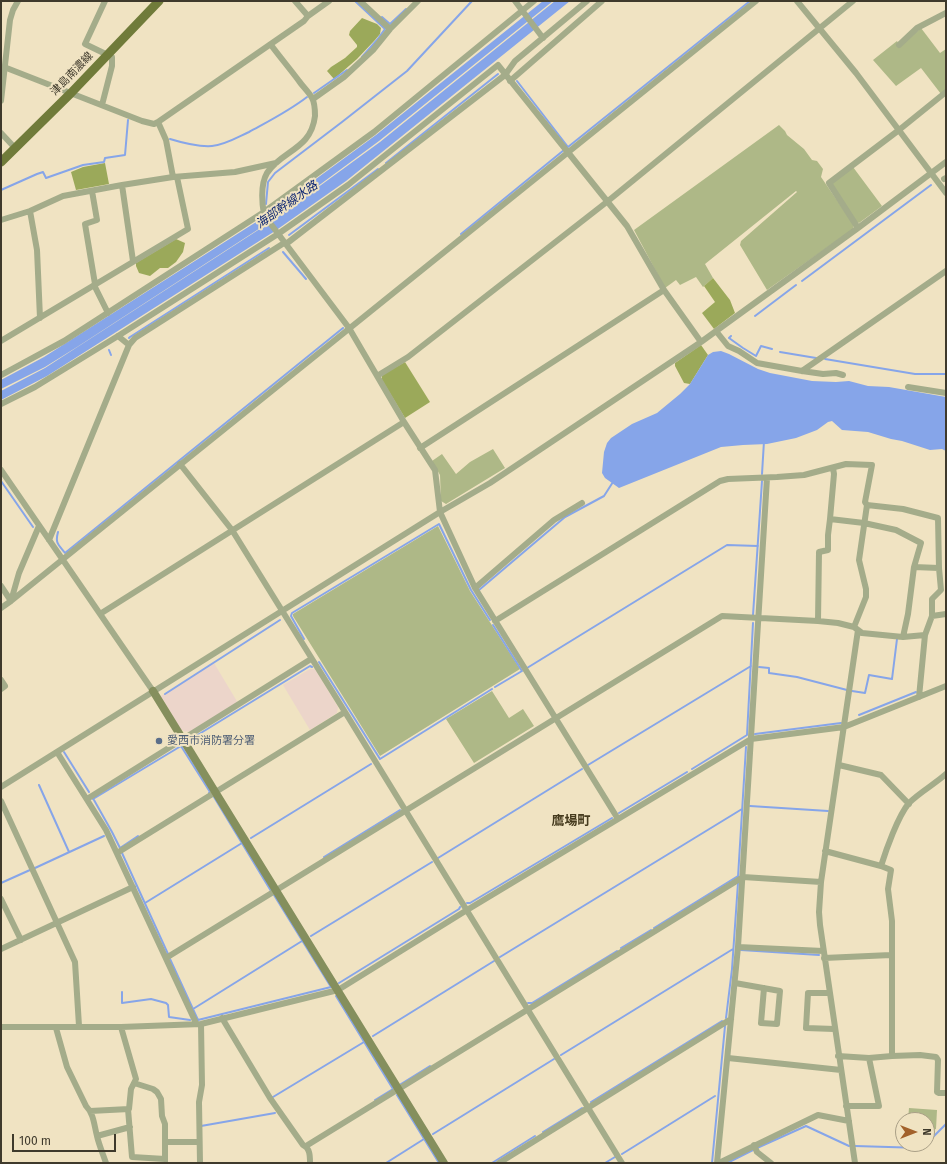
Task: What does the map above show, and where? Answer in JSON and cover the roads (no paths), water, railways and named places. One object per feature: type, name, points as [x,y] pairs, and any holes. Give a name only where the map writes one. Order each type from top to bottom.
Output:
[{"type":"main road","name":"津島南濃線","points":[[1,162],[71,93],[159,1]]},
{"type":"street","points":[[1,101],[3,69],[12,15],[18,1]]},
{"type":"street","points":[[102,105],[112,66],[112,57],[85,44],[105,1]]},
{"type":"street","points":[[295,1],[308,16]]},
{"type":"street","points":[[3,69],[71,93],[142,121],[154,124],[271,45],[329,1]]},
{"type":"street","points":[[360,1],[390,29]]},
{"type":"street","points":[[313,99],[344,77],[373,50],[390,29],[418,1]]},
{"type":"street","points":[[515,1],[542,36]]},
{"type":"street","points":[[1,375],[64,341],[264,214],[374,132],[523,12],[534,1]]},
{"type":"street","points":[[49,540],[129,345],[135,338],[285,243],[505,75],[515,61],[542,36],[587,1]]},
{"type":"street","points":[[510,81],[602,1]]},
{"type":"street","points":[[1,608],[756,1]]},
{"type":"street","points":[[797,1],[856,73],[946,193]]},
{"type":"street","points":[[376,376],[408,358],[608,202],[854,1]]},
{"type":"street","points":[[899,45],[917,28],[946,13]]},
{"type":"street","points":[[271,45],[313,99],[315,112],[314,121],[309,134],[303,143],[276,163],[267,174],[263,186],[264,214],[349,328],[376,376],[435,470],[440,512],[475,588],[618,819]]},
{"type":"street","points":[[1,404],[35,387],[118,336],[277,233],[348,184],[498,65],[627,226],[664,290],[701,342]]},
{"type":"street","points":[[858,228],[829,183],[900,130],[946,92]]},
{"type":"street","points":[[1,341],[188,229],[166,140],[158,122]]},
{"type":"street","points":[[1,133],[16,148]]},
{"type":"street","points":[[1,787],[281,610],[490,483],[701,342],[946,162]]},
{"type":"street","points":[[1,220],[30,211],[63,196],[175,177],[235,172],[276,163]]},
{"type":"street","points":[[122,185],[134,261]]},
{"type":"street","points":[[92,191],[97,220],[86,224],[94,285],[108,313]]},
{"type":"street","points":[[30,211],[37,250],[40,318]]},
{"type":"street","points":[[802,371],[946,271]]},
{"type":"street","points":[[420,448],[664,290]]},
{"type":"street","points":[[716,331],[728,346],[739,351],[757,363],[823,374],[843,374]]},
{"type":"street","points":[[118,336],[129,345]]},
{"type":"street","points":[[908,387],[946,393]]},
{"type":"street","points":[[100,614],[404,422]]},
{"type":"street","points":[[180,464],[232,530],[622,1163]]},
{"type":"street","points":[[495,621],[720,481],[728,479],[804,475],[846,464],[872,465],[865,502],[867,505],[859,560],[866,589],[866,597],[856,628],[839,765],[825,851],[819,912],[834,1029],[855,1163]]},
{"type":"street","points":[[818,621],[819,552],[828,550],[834,474],[833,468]]},
{"type":"street","points":[[1,470],[153,691],[444,1163]]},
{"type":"street","points":[[718,1163],[738,947],[767,478]]},
{"type":"street","points":[[475,588],[554,520],[582,503]]},
{"type":"street","points":[[867,505],[903,509],[938,518],[940,590],[932,599],[932,616],[925,635],[919,697]]},
{"type":"street","points":[[830,519],[864,523],[896,530],[921,543],[914,567],[908,614],[903,637]]},
{"type":"street","points":[[11,601],[20,573],[39,526]]},
{"type":"street","points":[[939,558],[946,559]]},
{"type":"street","points":[[914,567],[939,568]]},
{"type":"street","points":[[1,586],[11,601]]},
{"type":"street","points":[[932,616],[946,614]]},
{"type":"street","points":[[166,958],[722,616],[838,623],[856,628],[862,633],[903,637],[925,635]]},
{"type":"street","points":[[87,799],[311,659]]},
{"type":"street","points":[[1,680],[5,686],[1,689]]},
{"type":"street","points":[[1,1027],[120,1027],[199,1023],[338,990],[467,910],[750,739],[844,727],[946,686]]},
{"type":"street","points":[[117,853],[345,712]]},
{"type":"street","points":[[57,752],[106,830],[166,958],[199,1023],[202,1085],[199,1102],[200,1163]]},
{"type":"street","points":[[839,765],[881,775],[909,804]]},
{"type":"street","points":[[881,866],[888,846],[909,804],[946,774]]},
{"type":"street","points":[[1,801],[75,962],[79,1001],[79,1026]]},
{"type":"street","points":[[825,851],[891,870],[888,889],[892,921],[892,1056]]},
{"type":"street","points":[[306,1146],[743,877],[821,882]]},
{"type":"street","points":[[1,949],[133,887]]},
{"type":"street","points":[[1,899],[21,940]]},
{"type":"street","points":[[738,947],[823,951]]},
{"type":"street","points":[[824,958],[891,955]]},
{"type":"street","points":[[735,983],[764,988],[780,991],[777,1024],[761,1023],[764,988]]},
{"type":"street","points":[[829,993],[808,993],[806,1028],[834,1029]]},
{"type":"street","points":[[222,1018],[270,1098],[303,1145],[306,1146],[309,1151],[310,1163]]},
{"type":"street","points":[[498,1163],[731,1019]]},
{"type":"street","points":[[120,1027],[136,1080],[134,1083],[131,1089],[128,1109],[132,1157],[165,1161],[165,1124],[162,1116],[161,1099],[157,1092],[152,1089],[134,1083]]},
{"type":"street","points":[[56,1028],[67,1067],[93,1117],[97,1136],[106,1163]]},
{"type":"street","points":[[838,1056],[869,1058],[920,1055],[936,1057],[938,1060],[937,1092],[939,1094],[946,1093]]},
{"type":"street","points":[[728,1058],[841,1070]]},
{"type":"street","points":[[846,1106],[879,1106],[869,1058]]},
{"type":"street","points":[[90,1111],[128,1109]]},
{"type":"street","points":[[718,1163],[818,1115],[849,1121]]},
{"type":"street","points":[[97,1136],[130,1127]]},
{"type":"street","points":[[166,1142],[199,1142]]},
{"type":"street","points":[[754,1146],[757,1152],[771,1163]]},
{"type":"water","name":"海部幹線水路","points":[[543,1],[553,1],[379,141],[268,223],[45,367],[1,389],[1,380],[44,357],[264,217],[376,135]]},
{"type":"water","points":[[555,1],[570,1],[346,181],[275,231],[47,376],[1,400],[1,391],[45,368],[269,223],[380,142]]},
{"type":"water","points":[[721,351],[758,369],[770,373],[812,381],[849,381],[868,386],[889,387],[946,397],[946,451],[942,449],[930,450],[868,432],[842,430],[832,421],[828,422],[817,430],[796,438],[767,444],[721,447],[619,488],[605,478],[602,473],[604,452],[607,443],[611,438],[632,424],[657,413],[690,384],[708,355],[713,352]]},
{"type":"waterway","points":[[355,1],[385,29],[362,57]]},
{"type":"waterway","name":"海部幹線水路","points":[[266,204],[268,182],[275,173],[407,71],[472,1]]},
{"type":"waterway","points":[[517,81],[568,147],[750,1]]},
{"type":"waterway","points":[[382,17],[390,24],[406,9]]},
{"type":"waterway","points":[[314,93],[347,70]]},
{"type":"waterway","points":[[386,163],[498,74]]},
{"type":"waterway","points":[[170,139],[201,146],[222,144],[271,120],[307,97]]},
{"type":"waterway","points":[[1,190],[43,172],[46,178],[83,165],[104,162],[105,158],[125,155],[128,120]]},
{"type":"waterway","points":[[461,234],[564,150]]},
{"type":"waterway","points":[[289,235],[378,169]]},
{"type":"waterway","points":[[802,281],[931,185]]},
{"type":"waterway","points":[[129,338],[269,248]]},
{"type":"waterway","points":[[283,252],[306,279]]},
{"type":"waterway","points":[[755,316],[796,285]]},
{"type":"waterway","points":[[58,532],[58,543],[65,553],[343,328]]},
{"type":"waterway","points":[[731,336],[729,338],[756,356],[761,346],[772,349]]},
{"type":"waterway","points":[[109,350],[111,355]]},
{"type":"waterway","points":[[780,352],[816,358]]},
{"type":"waterway","points":[[825,359],[915,374],[946,374]]},
{"type":"waterway","points":[[762,474],[764,441]]},
{"type":"waterway","points":[[1,481],[33,527]]},
{"type":"waterway","points":[[753,615],[762,481]]},
{"type":"waterway","points":[[479,590],[565,517],[604,496],[613,482]]},
{"type":"waterway","points":[[304,639],[291,616],[292,613],[439,524],[471,590],[490,620]]},
{"type":"waterway","points":[[527,668],[727,545],[758,546]]},
{"type":"waterway","points":[[165,694],[280,620]]},
{"type":"waterway","points":[[692,769],[747,735],[753,623]]},
{"type":"waterway","points":[[493,625],[522,671],[495,687]]},
{"type":"waterway","points":[[852,691],[865,693],[869,675],[892,679],[897,639]]},
{"type":"waterway","points":[[319,662],[380,759],[492,689]]},
{"type":"waterway","points":[[191,739],[310,666],[312,667]]},
{"type":"waterway","points":[[588,765],[751,666]]},
{"type":"waterway","points":[[759,667],[769,668],[769,673],[797,677],[847,690]]},
{"type":"waterway","points":[[859,715],[916,692]]},
{"type":"waterway","points":[[755,734],[841,723]]},
{"type":"waterway","points":[[93,799],[181,746],[210,792],[209,793]]},
{"type":"waterway","points":[[738,877],[746,747]]},
{"type":"waterway","points":[[64,752],[89,792]]},
{"type":"waterway","points":[[251,838],[371,764]]},
{"type":"waterway","points":[[438,858],[582,769]]},
{"type":"waterway","points":[[619,813],[687,772]]},
{"type":"waterway","points":[[39,785],[69,852]]},
{"type":"waterway","points":[[214,797],[271,891]]},
{"type":"waterway","points":[[94,800],[120,848],[138,836]]},
{"type":"waterway","points":[[750,806],[828,811]]},
{"type":"waterway","points":[[500,957],[742,809]]},
{"type":"waterway","points":[[324,857],[400,810]]},
{"type":"waterway","points":[[467,903],[470,903],[612,818]]},
{"type":"waterway","points":[[35,868],[104,836]]},
{"type":"waterway","points":[[145,903],[242,843]]},
{"type":"waterway","points":[[122,853],[168,954]]},
{"type":"waterway","points":[[311,936],[432,862]]},
{"type":"waterway","points":[[1,883],[30,870]]},
{"type":"waterway","points":[[654,928],[738,876]]},
{"type":"waterway","points":[[726,1018],[732,969],[738,883]]},
{"type":"waterway","points":[[170,959],[198,1020],[331,987],[274,895]]},
{"type":"waterway","points":[[339,983],[460,907]]},
{"type":"waterway","points":[[621,948],[651,930]]},
{"type":"waterway","points":[[193,1009],[302,941]]},
{"type":"waterway","points":[[561,1055],[733,949]]},
{"type":"waterway","points":[[741,950],[819,955]]},
{"type":"waterway","points":[[528,1003],[532,1003],[617,951]]},
{"type":"waterway","points":[[373,1036],[494,961]]},
{"type":"waterway","points":[[122,992],[122,1003],[151,999],[166,1003],[168,1005],[169,1017],[190,1020]]},
{"type":"waterway","points":[[336,996],[393,1089],[375,1100]]},
{"type":"waterway","points":[[591,1102],[722,1021]]},
{"type":"waterway","points":[[712,1163],[725,1026]]},
{"type":"waterway","points":[[273,1097],[364,1042]]},
{"type":"waterway","points":[[433,1134],[554,1059]]},
{"type":"waterway","points":[[401,1084],[430,1066]]},
{"type":"waterway","points":[[397,1095],[439,1163]]},
{"type":"waterway","points":[[622,1154],[715,1096]]},
{"type":"waterway","points":[[543,1132],[582,1108]]},
{"type":"waterway","points":[[201,1126],[275,1113]]},
{"type":"waterway","points":[[935,1135],[946,1124]]},
{"type":"waterway","points":[[757,1148],[806,1126],[849,1146]]},
{"type":"waterway","points":[[492,1163],[535,1136]]},
{"type":"waterway","points":[[386,1163],[424,1139]]},
{"type":"waterway","points":[[855,1146],[895,1147]]},
{"type":"waterway","points":[[727,1163],[753,1150]]},
{"type":"waterway","points":[[605,1163],[615,1157]]},
{"type":"place","name":"愛西市消防署分署","points":[[159,741]]},
{"type":"district","name":"鷹場町","points":[[571,821]]}]
